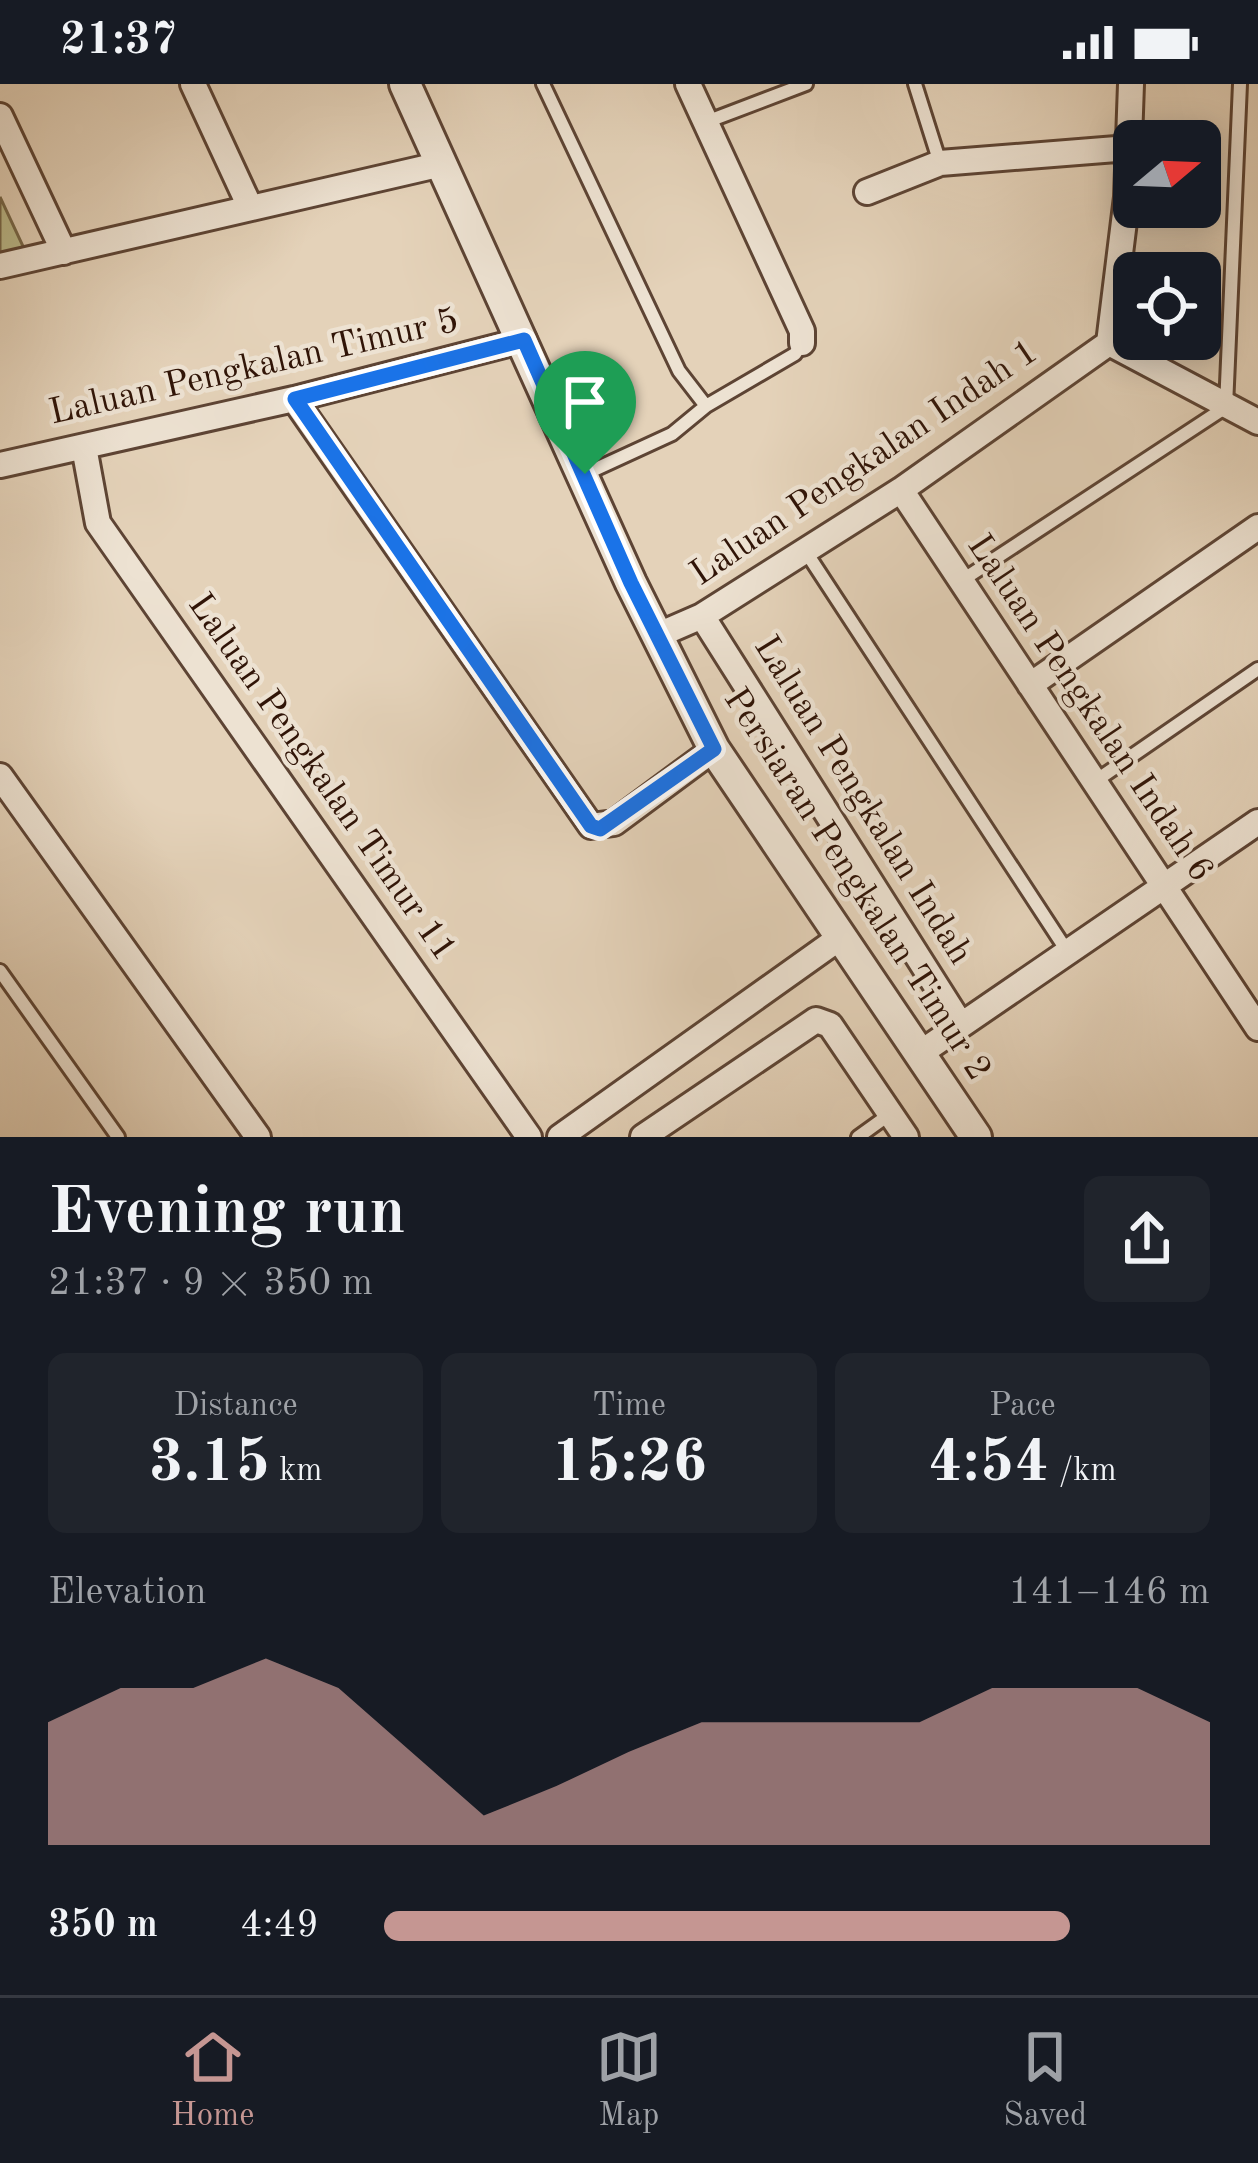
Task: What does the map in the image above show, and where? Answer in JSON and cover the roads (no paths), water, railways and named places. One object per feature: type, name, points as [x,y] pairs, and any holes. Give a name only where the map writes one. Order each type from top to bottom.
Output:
[{"type":"street","points":[[193,84],[250,207]]},
{"type":"street","name":"Persiaran Pengkalan Timur 2","points":[[405,84],[656,636],[714,749],[976,1137]]},
{"type":"street","points":[[688,84],[802,331],[802,343]]},
{"type":"street","points":[[1130,120],[1131,84]]},
{"type":"street","points":[[0,116],[64,252]]},
{"type":"street","points":[[867,192],[940,163],[1113,149]]},
{"type":"street","points":[[0,266],[442,164]]},
{"type":"street","points":[[1121,228],[1109,343],[1258,422]]},
{"type":"street","name":"Laluan Pengkalan Timur 5","points":[[0,464],[295,399],[524,340]]},
{"type":"street","name":"Laluan Pengkalan Indah 1","points":[[656,636],[702,616],[901,490],[1109,343]]},
{"type":"street","points":[[295,399],[591,826],[614,823],[714,749]]},
{"type":"street","name":"Laluan Pengkalan Timur 11","points":[[84,447],[98,524],[530,1137]]},
{"type":"street","name":"Laluan Pengkalan Indah 6","points":[[901,490],[1258,1028]]},
{"type":"street","points":[[1030,685],[1258,527]]},
{"type":"street","name":"Laluan Pengkalan Indah","points":[[702,616],[961,1025]]},
{"type":"street","points":[[0,776],[258,1137]]},
{"type":"street","points":[[919,1054],[1257,824]]},
{"type":"street","points":[[560,1137],[838,939]]},
{"type":"street","points":[[643,1137],[816,1019],[830,1025],[906,1137]]},
{"type":"lane","points":[[543,84],[679,371],[706,406]]},
{"type":"lane","points":[[706,122],[806,84]]},
{"type":"lane","points":[[915,84],[940,163]]},
{"type":"lane","points":[[961,581],[1226,407],[1240,84]]},
{"type":"lane","points":[[585,474],[672,434],[706,406],[795,353],[802,343]]},
{"type":"lane","points":[[805,550],[1068,952]]},
{"type":"lane","points":[[1094,782],[1258,669]]},
{"type":"lane","points":[[0,971],[118,1137]]},
{"type":"lane","points":[[859,1137],[890,1114]]}]
